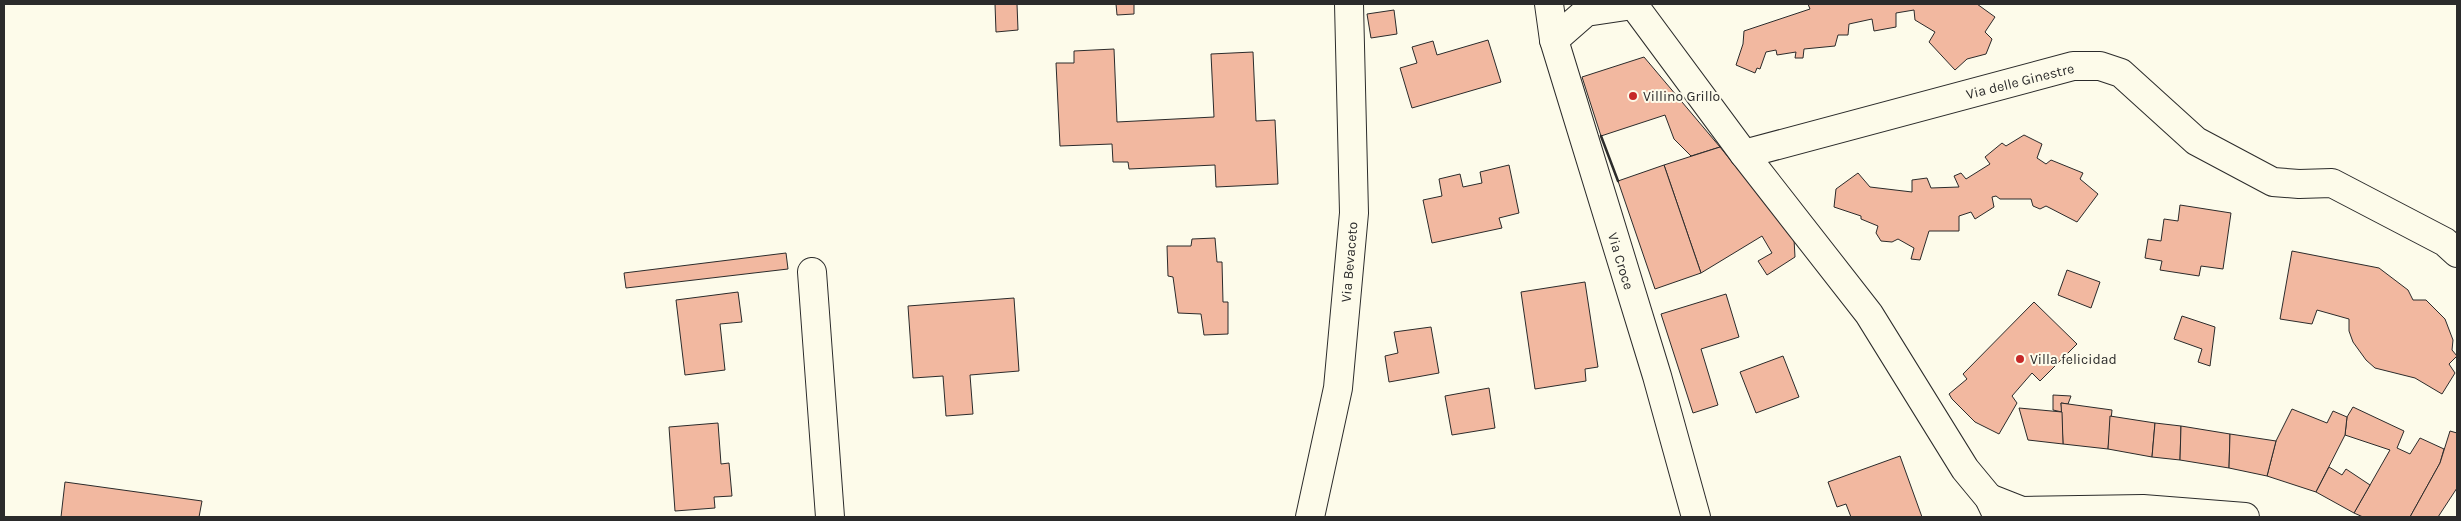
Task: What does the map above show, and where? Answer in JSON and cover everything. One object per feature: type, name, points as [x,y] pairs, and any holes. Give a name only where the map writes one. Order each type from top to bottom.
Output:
[{"type":"street","name":"Via Bevaceto","points":[[1310,517],[1338,388],[1354,213],[1349,4]]},
{"type":"street","name":"Via Croce","points":[[1549,4],[1554,40],[1657,376],[1696,517]]},
{"type":"street","points":[[1554,40],[1586,12],[1633,4],[1744,154],[1870,314],[1965,469],[1994,508],[2022,511],[2245,517]]},
{"type":"street","name":"Via delle Ginestre","points":[[1744,154],[2073,66],[2100,66],[2122,72],[2196,141],[2273,182],[2299,184],[2332,183],[2446,242],[2457,253]]},
{"type":"street","points":[[812,272],[830,517]]},
{"type":"building","points":[[995,4],[1017,4],[1018,30],[996,32]]},
{"type":"building","points":[[1116,4],[1134,4],[1134,14],[1117,15]]},
{"type":"building","points":[[1808,4],[1977,4],[1995,17],[1985,32],[1992,39],[1986,54],[1967,59],[1955,70],[1929,42],[1935,32],[1915,20],[1914,10],[1896,13],[1896,27],[1874,31],[1872,19],[1849,24],[1848,35],[1838,35],[1835,46],[1804,49],[1803,58],[1795,58],[1796,52],[1777,55],[1776,50],[1766,52],[1760,69],[1757,68],[1755,73],[1736,65],[1743,44],[1744,31],[1810,9]]},
{"type":"building","points":[[1394,10],[1397,34],[1371,38],[1367,14]]},
{"type":"building","points":[[1488,40],[1501,82],[1412,108],[1400,68],[1417,63],[1412,47],[1433,41],[1437,55]]},
{"type":"building","points":[[1114,49],[1117,122],[1214,117],[1211,54],[1253,52],[1256,121],[1275,120],[1278,184],[1216,187],[1215,165],[1129,169],[1128,162],[1113,162],[1112,144],[1060,146],[1056,63],[1074,63],[1074,51]]},
{"type":"building","name":"Villino Grillo","points":[[1644,57],[1720,147],[1691,156],[1674,139],[1665,115],[1601,136],[1582,77]]},
{"type":"building","points":[[2024,135],[2042,144],[2037,158],[2046,164],[2051,160],[2083,173],[2080,179],[2098,194],[2077,222],[2046,206],[2040,209],[2033,206],[2031,199],[2000,199],[1996,196],[1992,197],[1994,207],[1975,219],[1971,212],[1959,216],[1959,231],[1929,231],[1920,260],[1911,259],[1914,248],[1898,239],[1892,242],[1881,241],[1876,233],[1878,226],[1861,219],[1861,216],[1834,207],[1836,189],[1858,173],[1870,187],[1912,192],[1912,180],[1927,178],[1931,188],[1959,187],[1954,176],[1961,173],[1966,179],[1990,164],[1985,157],[2002,143],[2006,146]]},
{"type":"building","points":[[1720,147],[1794,239],[1795,257],[1767,275],[1758,261],[1772,253],[1762,236],[1701,273],[1664,165]]},
{"type":"building","points":[[1509,165],[1519,213],[1499,218],[1502,228],[1432,243],[1423,200],[1442,196],[1439,179],[1460,174],[1463,187],[1482,183],[1480,172]]},
{"type":"building","points":[[1664,165],[1701,273],[1655,289],[1618,181]]},
{"type":"building","points":[[2180,205],[2231,213],[2223,269],[2201,266],[2199,276],[2160,270],[2162,261],[2145,258],[2148,239],[2161,241],[2164,219],[2178,221]]},
{"type":"building","points":[[1215,238],[1217,262],[1222,262],[1223,302],[1228,302],[1228,334],[1204,335],[1201,314],[1178,313],[1173,277],[1168,276],[1167,246],[1191,246],[1192,239]]},
{"type":"building","points":[[2292,251],[2379,268],[2408,290],[2413,300],[2426,300],[2445,319],[2453,340],[2452,350],[2457,356],[2449,364],[2455,373],[2442,394],[2415,378],[2375,368],[2366,360],[2353,342],[2349,331],[2349,319],[2317,310],[2312,324],[2280,319]]},
{"type":"building","points":[[786,253],[788,269],[626,288],[624,273]]},
{"type":"building","points":[[2067,270],[2100,282],[2091,308],[2058,295]]},
{"type":"building","points":[[1585,282],[1598,367],[1585,369],[1586,381],[1535,389],[1521,292]]},
{"type":"building","points":[[738,292],[742,322],[720,324],[725,370],[685,375],[676,300]]},
{"type":"building","points":[[1726,294],[1739,337],[1701,349],[1718,405],[1693,413],[1661,314]]},
{"type":"building","points":[[1014,298],[1019,371],[970,375],[973,414],[946,416],[943,376],[913,378],[908,306]]},
{"type":"building","name":"Villa felicidad","points":[[2034,302],[2077,344],[2040,381],[2032,373],[2012,396],[2017,403],[1999,434],[1975,422],[1949,394],[1967,379],[1963,374]]},
{"type":"building","points":[[2182,316],[2215,327],[2210,366],[2198,362],[2202,349],[2174,339]]},
{"type":"building","points":[[1431,327],[1439,373],[1389,382],[1385,356],[1398,353],[1394,332]]},
{"type":"building","points":[[1783,356],[1799,397],[1756,413],[1740,372]]},
{"type":"building","points":[[1489,388],[1495,428],[1452,435],[1445,396]]},
{"type":"building","points":[[2053,395],[2071,396],[2068,404],[2061,403],[2062,412],[2053,410]]},
{"type":"building","points":[[2061,403],[2112,410],[2108,449],[2063,444]]},
{"type":"building","points":[[2353,407],[2404,431],[2397,448],[2410,454],[2420,438],[2444,449],[2440,463],[2410,517],[2363,517],[2354,513],[2390,450],[2345,435],[2347,417]]},
{"type":"building","points":[[2019,408],[2062,412],[2063,444],[2028,440]]},
{"type":"building","points":[[2292,409],[2327,423],[2333,411],[2347,417],[2345,435],[2316,492],[2267,476],[2276,441]]},
{"type":"building","points":[[2110,416],[2155,423],[2152,457],[2108,449]]},
{"type":"building","points":[[718,423],[721,464],[729,463],[732,496],[714,497],[715,508],[675,511],[669,427]]},
{"type":"building","points":[[2155,423],[2181,426],[2180,460],[2152,457]]},
{"type":"building","points":[[2181,426],[2230,434],[2229,468],[2180,460]]},
{"type":"building","points":[[2450,431],[2457,433],[2457,488],[2438,517],[2410,517],[2440,463]]},
{"type":"building","points":[[2230,434],[2276,441],[2267,476],[2229,468]]},
{"type":"building","points":[[1900,456],[1922,517],[1851,517],[1846,504],[1837,507],[1828,482]]},
{"type":"building","points":[[2329,467],[2342,475],[2346,469],[2370,485],[2354,513],[2316,492]]},
{"type":"building","points":[[65,482],[202,501],[199,517],[61,517]]},
{"type":"wall","points":[[1601,136],[1618,181]]},
{"type":"place","name":"Villino Grillo","points":[[1633,96]]},
{"type":"place","name":"Villa felicidad","points":[[2020,359]]}]
